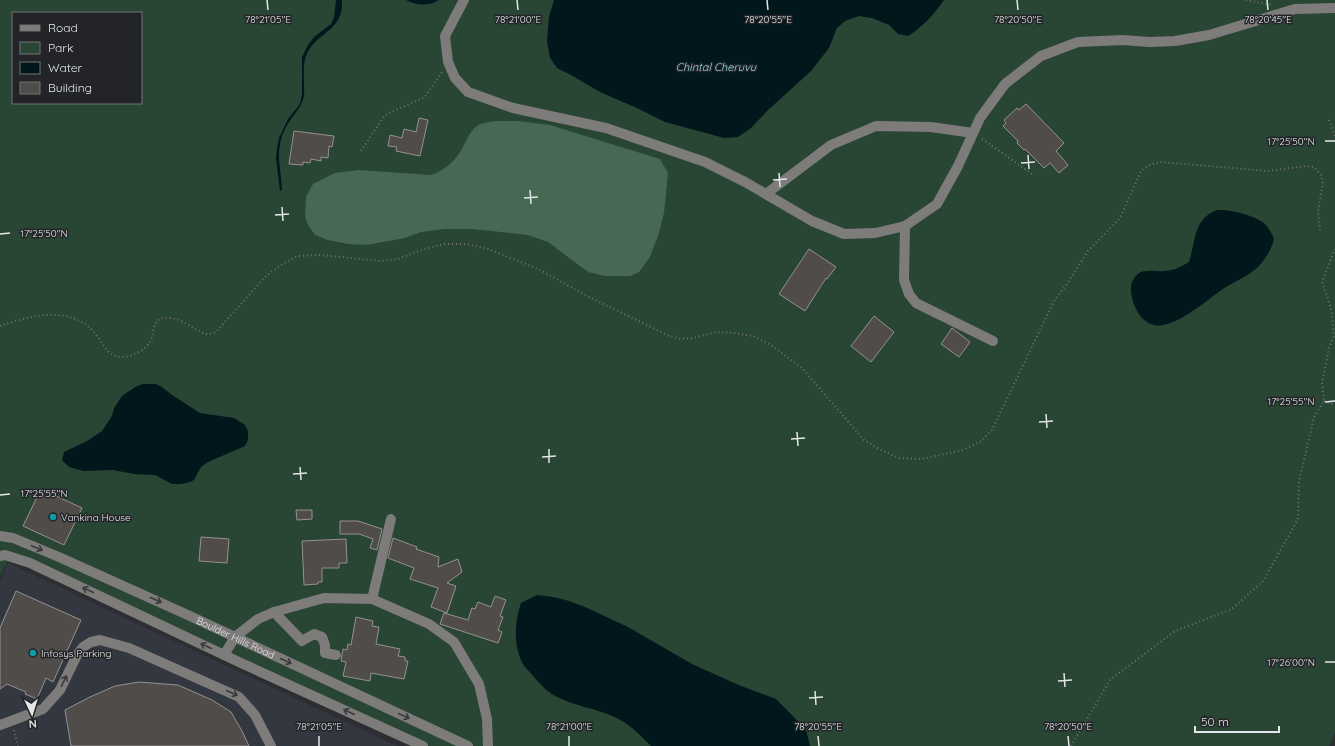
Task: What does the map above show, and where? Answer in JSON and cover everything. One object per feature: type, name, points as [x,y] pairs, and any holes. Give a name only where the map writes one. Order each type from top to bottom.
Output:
[{"type":"lane","points":[[464,0],[446,36],[448,62],[455,78],[468,92],[513,108],[606,128],[705,162],[745,182],[812,221],[844,234],[875,233],[905,226],[937,204],[958,166],[980,118],[1005,84],[1041,56],[1078,42],[1123,40],[1149,42],[1175,41],[1209,35],[1295,10],[1335,8]]},
{"type":"lane","points":[[766,194],[831,145],[876,126],[931,127],[973,133]]},
{"type":"lane","points":[[905,226],[904,280],[909,294],[916,303],[993,341]]},
{"type":"lane","points":[[372,599],[392,519]]},
{"type":"lane","name":"Boulder Hills Road","points":[[0,535],[13,538],[59,557],[235,637],[468,746]]},
{"type":"lane","name":"Boulder Hills Road","points":[[0,556],[5,555],[30,563],[224,655],[423,746]]},
{"type":"lane","points":[[224,655],[235,637],[258,619],[274,612],[324,598],[372,599],[429,624],[454,642],[479,684],[487,719],[488,746]]},
{"type":"lane","points":[[274,612],[302,641],[314,634],[322,637],[325,645],[325,653],[336,655]]},
{"type":"lane","points":[[0,725],[43,708],[60,690],[77,655],[83,647],[91,642],[100,640],[129,648],[239,697],[255,715],[271,746]]},
{"type":"path","points":[[361,151],[385,115],[425,96],[448,62]]},
{"type":"path","points":[[1329,120],[1335,136]]},
{"type":"path","points":[[973,133],[1032,174]]},
{"type":"path","points":[[0,326],[45,314],[65,316],[78,320],[91,329],[109,353],[115,357],[124,357],[137,354],[149,344],[154,326],[159,319],[168,318],[179,320],[206,334],[212,334],[217,331],[266,276],[284,263],[298,256],[320,255],[381,261],[398,259],[424,249],[444,244],[467,244],[488,249],[538,269],[589,297],[667,335],[681,339],[693,338],[716,332],[753,336],[771,345],[802,368],[864,440],[899,458],[922,459],[963,450],[980,442],[992,430],[1054,301],[1088,251],[1120,218],[1140,171],[1149,165],[1161,162],[1268,171],[1306,166],[1314,167],[1321,175],[1323,184],[1318,211],[1320,230]]},
{"type":"path","points":[[1071,746],[1110,680],[1175,631],[1232,609],[1263,581],[1298,520],[1299,482],[1314,417],[1324,401],[1322,384],[1329,348],[1334,336],[1332,308],[1322,282],[1335,249]]},
{"type":"path","points":[[1324,401],[1335,405]]},
{"type":"path","points":[[14,719],[15,734],[18,746]]},
{"type":"shaded area","points":[[8,563],[397,746],[0,746],[0,581]]},
{"type":"green space","points":[[0,0],[1335,0],[1335,733],[1329,746],[413,746],[9,559],[0,576]]},
{"type":"green space","points":[[495,121],[518,121],[550,125],[660,159],[668,173],[664,213],[659,233],[650,257],[639,272],[630,276],[605,276],[588,272],[548,242],[528,235],[472,229],[445,229],[421,232],[405,238],[366,245],[348,244],[328,240],[315,235],[308,225],[305,216],[306,197],[313,184],[335,173],[358,170],[431,175],[444,169],[454,160],[474,128],[481,124]]},
{"type":"water","points":[[336,0],[342,0],[340,16],[332,28],[318,39],[309,49],[304,64],[303,100],[282,135],[279,151],[282,190],[280,191],[276,158],[277,148],[279,138],[288,119],[300,104],[302,94],[302,57],[314,37],[331,24],[334,18]]},
{"type":"water","points":[[406,0],[439,0],[423,4]]},
{"type":"water","name":"Chintal Cheruvu","points":[[554,0],[944,0],[919,29],[908,36],[898,34],[889,25],[872,18],[859,16],[845,21],[837,28],[829,48],[811,71],[767,111],[751,128],[738,137],[724,138],[665,122],[600,92],[557,68],[550,58],[547,41],[549,17]]},
{"type":"water","points":[[1217,210],[1228,210],[1241,213],[1254,217],[1264,223],[1270,230],[1274,239],[1266,257],[1259,266],[1243,278],[1226,287],[1181,318],[1171,323],[1162,325],[1154,325],[1149,323],[1142,318],[1133,302],[1131,289],[1133,280],[1137,275],[1143,272],[1170,270],[1189,262],[1199,225],[1209,214]]},
{"type":"water","points":[[143,384],[156,384],[162,387],[200,413],[234,418],[245,425],[248,431],[248,440],[245,446],[208,462],[201,467],[194,480],[181,484],[172,484],[155,475],[134,474],[113,470],[83,471],[69,467],[62,460],[64,452],[87,441],[102,431],[112,416],[114,408],[122,396],[135,387]]},
{"type":"water","points":[[537,595],[569,601],[585,607],[628,627],[692,664],[741,686],[776,699],[806,730],[810,746],[651,746],[633,729],[618,719],[605,713],[571,703],[554,695],[542,686],[525,667],[518,653],[516,624],[521,603]]},
{"type":"building","points":[[1026,104],[1064,143],[1056,151],[1068,165],[1059,173],[1050,163],[1044,168],[1017,143],[1018,141],[1003,126],[1006,123],[1004,120],[1017,108],[1019,110]]},
{"type":"building","points":[[419,118],[428,120],[420,156],[396,151],[397,147],[388,146],[390,135],[402,138],[404,129],[416,132]]},
{"type":"building","points":[[294,131],[334,136],[332,147],[329,146],[328,158],[321,157],[321,161],[311,159],[310,163],[303,162],[303,165],[289,164]]},
{"type":"building","points":[[809,249],[836,267],[827,279],[826,278],[805,311],[779,294]]},
{"type":"building","points":[[874,316],[894,332],[871,362],[851,346]]},
{"type":"building","points":[[952,328],[970,342],[959,357],[941,344]]},
{"type":"building","name":"Vankina House","points":[[41,489],[82,508],[64,545],[23,526]]},
{"type":"building","points":[[296,510],[312,510],[312,519],[297,520]]},
{"type":"building","points":[[340,521],[358,521],[382,529],[377,550],[370,548],[373,539],[359,534],[340,534]]},
{"type":"building","points":[[201,537],[229,539],[227,563],[199,561]]},
{"type":"building","points":[[393,538],[417,547],[416,549],[439,557],[438,567],[458,559],[462,572],[447,583],[456,586],[447,613],[431,607],[438,588],[410,579],[414,568],[388,558]]},
{"type":"building","points":[[346,539],[347,563],[339,563],[339,568],[322,568],[322,582],[318,582],[318,584],[304,585],[302,541]]},
{"type":"building","name":"Infosys Parking","points":[[16,591],[81,620],[53,682],[46,678],[37,699],[25,694],[26,692],[7,684],[0,689],[0,628]]},
{"type":"building","points":[[495,596],[506,600],[500,616],[503,617],[498,630],[502,632],[498,643],[440,624],[444,613],[468,620],[472,608],[475,609],[478,602],[491,607]]},
{"type":"building","points":[[356,617],[373,621],[372,626],[379,627],[376,644],[400,649],[398,656],[405,657],[405,661],[408,661],[404,679],[371,673],[370,681],[343,676],[346,662],[341,661],[343,649],[347,650],[348,644],[351,645]]},
{"type":"building","points":[[139,682],[178,685],[212,700],[231,712],[249,746],[71,746],[65,710],[115,686]]},
{"type":"place","name":"Vankina House","points":[[53,517]]},
{"type":"place","name":"Infosys Parking","points":[[33,653]]}]
